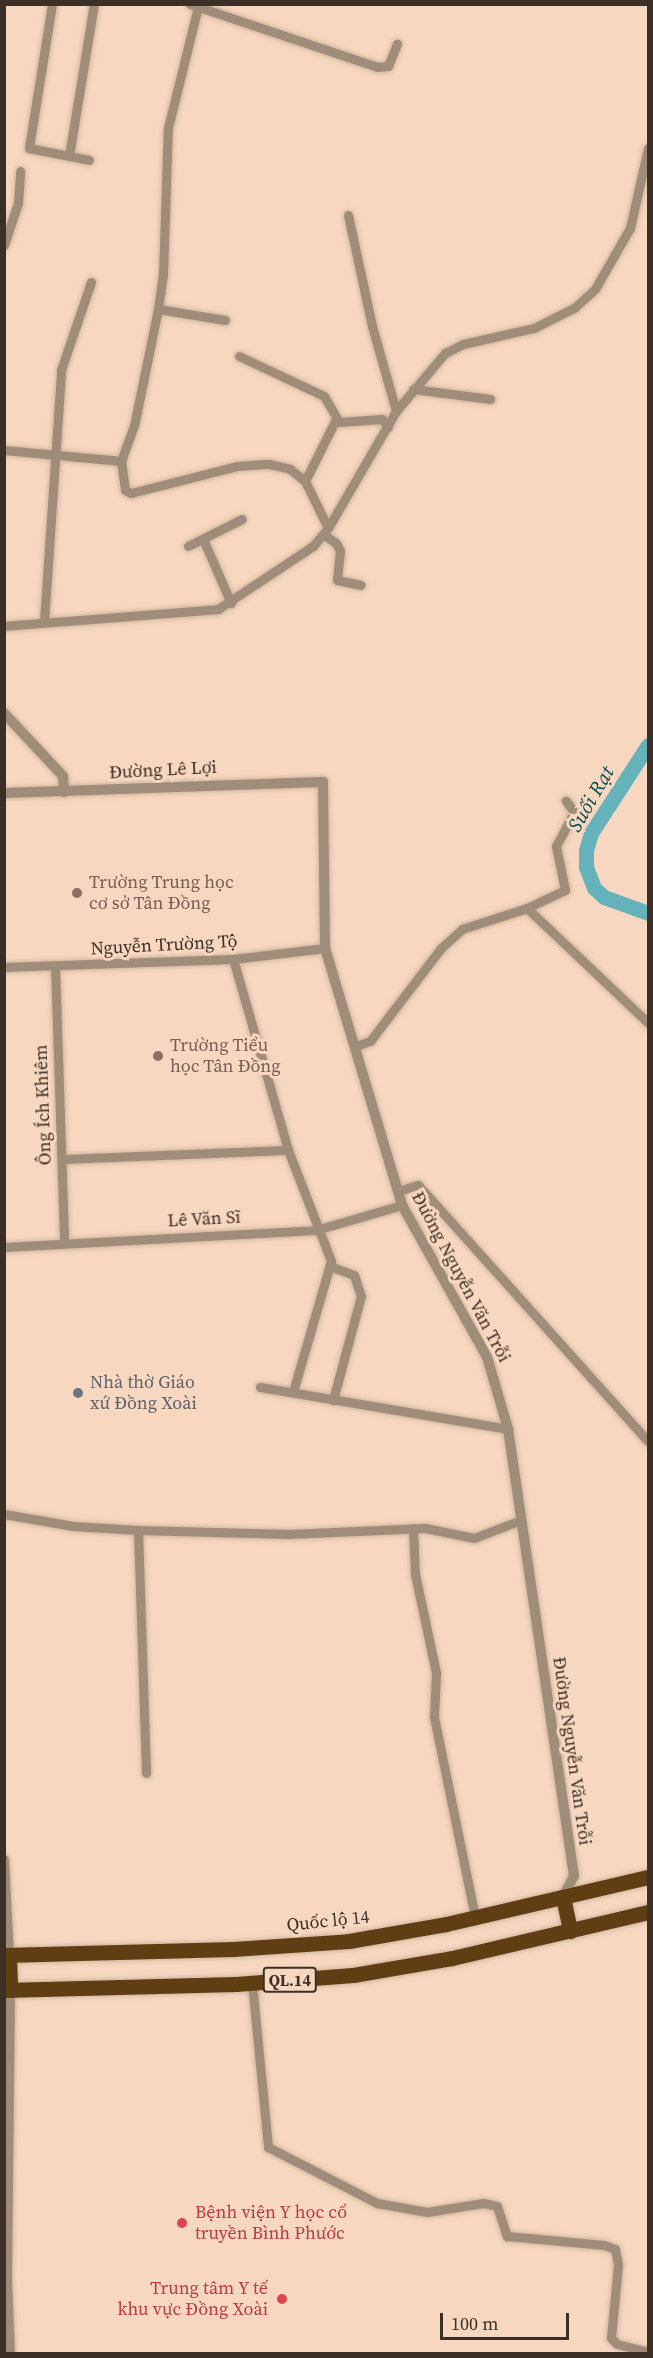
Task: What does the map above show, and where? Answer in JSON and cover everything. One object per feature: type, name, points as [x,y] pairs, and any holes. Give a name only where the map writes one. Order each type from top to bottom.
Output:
[{"type":"highway","name":"Quốc lộ 14","points":[[7,1955],[233,1949],[349,1941],[475,1916],[648,1877]]},
{"type":"highway","points":[[563,1897],[570,1930]]},
{"type":"highway","name":"QL.14","points":[[7,1990],[252,1983],[353,1975],[452,1958],[648,1912]]},
{"type":"highway","points":[[7,1955],[7,1990]]},
{"type":"street","points":[[52,4],[28,142],[33,151],[89,160]]},
{"type":"street","points":[[69,156],[94,4]]},
{"type":"street","points":[[360,585],[337,580],[340,551],[326,532],[305,481],[290,470],[253,464],[131,493],[125,490],[121,461],[134,426],[158,309],[163,275],[168,128],[194,6],[377,67],[388,66],[397,44]]},
{"type":"street","points":[[4,626],[218,609],[231,603],[326,532],[396,411],[446,353],[463,344],[534,328],[574,308],[596,289],[630,228],[648,148]]},
{"type":"street","points":[[4,245],[18,203],[20,171]]},
{"type":"street","points":[[348,215],[372,326],[396,411]]},
{"type":"street","points":[[44,622],[63,359],[91,282]]},
{"type":"street","points":[[158,309],[225,320]]},
{"type":"street","points":[[239,356],[324,396],[336,419],[344,423],[382,419],[388,427]]},
{"type":"street","points":[[413,389],[490,399]]},
{"type":"street","points":[[305,481],[336,419]]},
{"type":"street","points":[[4,450],[121,461]]},
{"type":"street","points":[[189,546],[242,519]]},
{"type":"street","points":[[203,539],[231,603]]},
{"type":"street","points":[[4,713],[63,776],[64,792]]},
{"type":"street","name":"Đường Lê Lợi","points":[[4,793],[323,782]]},
{"type":"street","name":"Đường Nguyễn Văn Trỗi","points":[[323,782],[325,948],[402,1205],[487,1357],[508,1429],[574,1876],[563,1897]]},
{"type":"street","points":[[356,1046],[370,1041],[441,948],[462,929],[527,908],[565,890],[556,846],[574,812],[566,801]]},
{"type":"street","points":[[527,908],[648,1023]]},
{"type":"street","name":"Nguyễn Trường Tộ","points":[[4,967],[233,959],[325,948]]},
{"type":"street","points":[[233,959],[288,1150],[316,1230],[332,1267],[293,1392]]},
{"type":"street","name":"Ông Ích Khiêm","points":[[55,966],[64,1243]]},
{"type":"street","points":[[62,1159],[288,1150]]},
{"type":"street","points":[[398,1191],[418,1185],[648,1442]]},
{"type":"street","name":"Lê Văn Sĩ","points":[[4,1247],[316,1230],[402,1205]]},
{"type":"street","points":[[332,1267],[354,1275],[361,1296],[333,1400]]},
{"type":"street","points":[[260,1387],[508,1429]]},
{"type":"street","points":[[4,1514],[74,1526],[138,1530],[290,1534],[412,1528],[474,1538],[521,1520]]},
{"type":"street","points":[[412,1528],[415,1574],[436,1673],[434,1717],[475,1916]]},
{"type":"street","points":[[138,1530],[146,1773]]},
{"type":"street","points":[[4,1860],[7,1955]]},
{"type":"street","points":[[252,1983],[268,2147],[377,2203],[427,2212],[483,2203],[497,2206],[507,2236],[604,2245],[615,2249],[618,2265],[611,2338],[617,2344],[648,2352]]},
{"type":"street","points":[[7,1990],[6,2320],[10,2354]]},
{"type":"waterway","name":"Suối Rạt","points":[[648,745],[591,833],[586,850],[586,867],[594,888],[604,897],[648,913]]},
{"type":"place","name":"Trường Trung học cơ sở Tân Đồng","points":[[77,893]]},
{"type":"place","name":"Trường Tiểu học Tân Đồng","points":[[158,1056]]},
{"type":"place","name":"Nhà thờ Giáo xứ Đồng Xoài","points":[[78,1393]]},
{"type":"place","name":"Bệnh viện Y học cổ truyền Bình Phước","points":[[182,2223]]},
{"type":"place","name":"Trung tâm Y tế khu vực Đồng Xoài","points":[[282,2299]]}]
